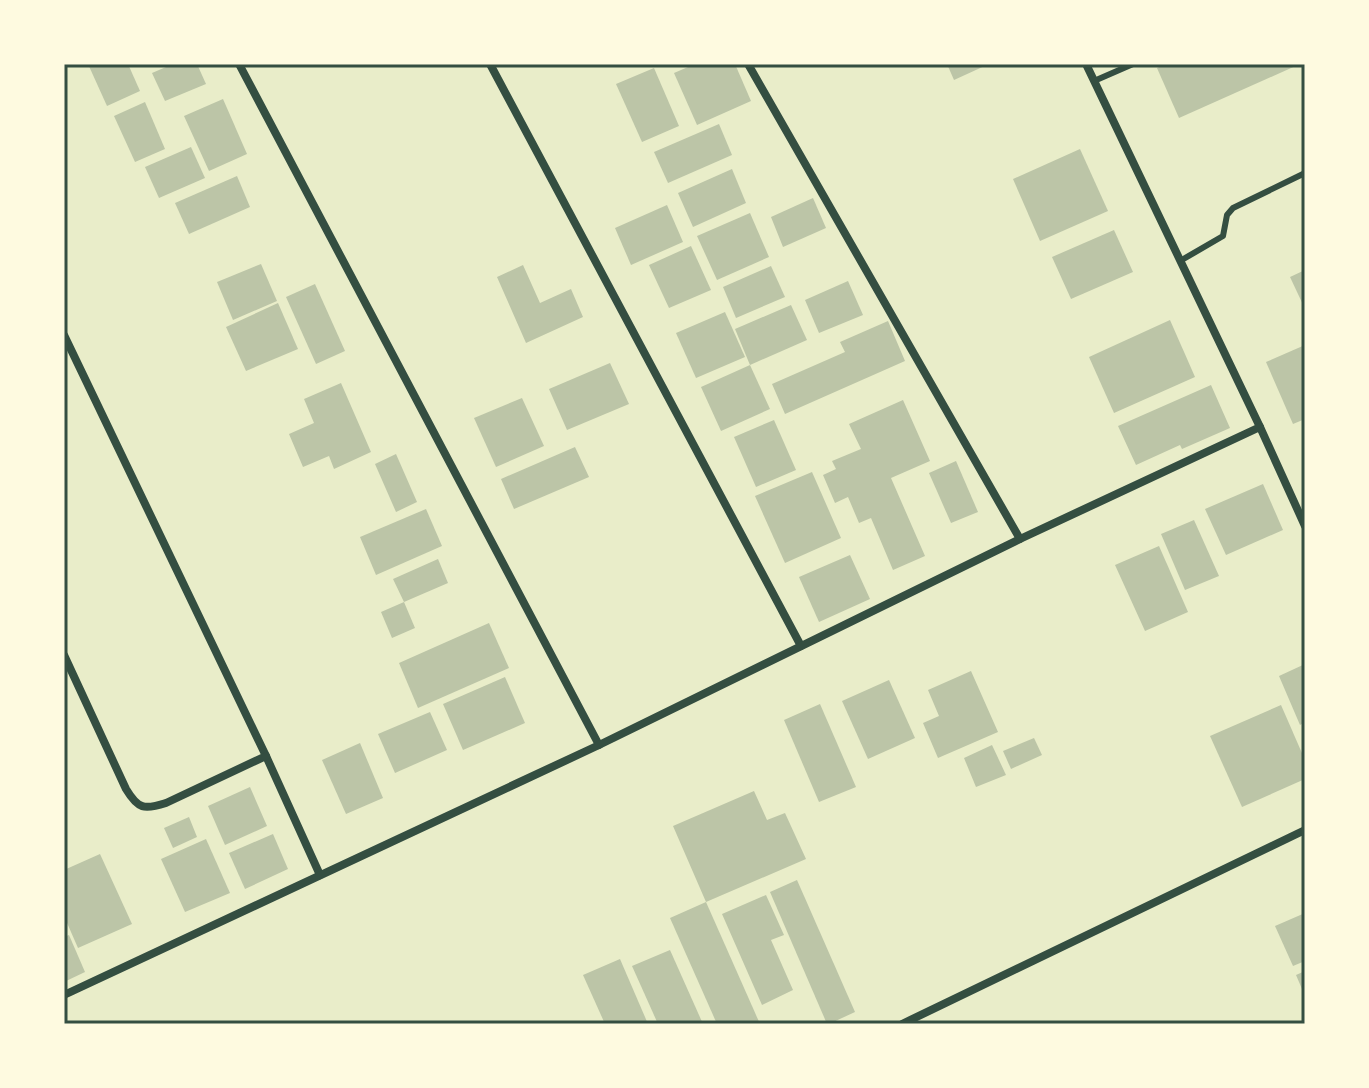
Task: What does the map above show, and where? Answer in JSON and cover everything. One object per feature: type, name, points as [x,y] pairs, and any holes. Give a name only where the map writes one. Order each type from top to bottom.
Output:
[{"type":"street","points":[[239,64],[599,745]]},
{"type":"street","points":[[490,64],[801,646]]},
{"type":"street","points":[[748,64],[1020,539]]},
{"type":"street","points":[[1086,64],[1305,526]]},
{"type":"street","points":[[64,335],[320,875]]},
{"type":"street","points":[[64,995],[599,745],[1020,539],[1260,427]]},
{"type":"street","points":[[64,655],[126,789],[140,807],[150,808],[166,803],[266,756]]},
{"type":"street","points":[[902,1024],[1305,830]]},
{"type":"lane","points":[[1094,81],[1133,64]]},
{"type":"lane","points":[[1180,261],[1223,236],[1227,215],[1233,208],[1305,173]]},
{"type":"building","points":[[88,64],[128,64],[140,91],[107,106]]},
{"type":"building","points":[[173,64],[197,64],[206,84],[165,101],[152,73]]},
{"type":"building","points":[[695,64],[735,64],[751,101],[697,125],[674,73]]},
{"type":"building","points":[[947,64],[989,64],[954,80]]},
{"type":"building","points":[[1165,64],[1300,64],[1179,118],[1157,68]]},
{"type":"building","points":[[654,68],[679,126],[642,142],[616,84]]},
{"type":"building","points":[[223,99],[247,154],[209,171],[184,116]]},
{"type":"building","points":[[145,102],[165,149],[135,162],[114,116]]},
{"type":"building","points":[[719,124],[732,155],[668,183],[654,152]]},
{"type":"building","points":[[191,147],[205,178],[159,198],[145,167]]},
{"type":"building","points":[[1080,149],[1108,211],[1040,241],[1013,179]]},
{"type":"building","points":[[732,169],[746,203],[693,227],[678,193]]},
{"type":"building","points":[[237,176],[250,207],[189,234],[175,203]]},
{"type":"building","points":[[813,198],[826,228],[783,247],[771,217]]},
{"type":"building","points":[[667,205],[683,242],[631,265],[615,228]]},
{"type":"building","points":[[750,213],[769,257],[717,280],[697,236]]},
{"type":"building","points":[[1114,230],[1133,272],[1071,299],[1052,257]]},
{"type":"building","points":[[691,246],[711,290],[669,308],[649,265]]},
{"type":"building","points":[[261,264],[277,301],[233,320],[217,282]]},
{"type":"building","points":[[523,265],[540,303],[571,289],[583,317],[526,343],[497,277]]},
{"type":"building","points":[[771,266],[785,297],[736,318],[723,287]]},
{"type":"building","points":[[1305,270],[1305,309],[1290,277]]},
{"type":"building","points":[[848,281],[863,315],[819,333],[805,300]]},
{"type":"building","points":[[315,284],[345,351],[316,364],[286,297]]},
{"type":"building","points":[[278,303],[298,349],[246,371],[226,327]]},
{"type":"building","points":[[791,305],[807,340],[750,365],[735,329]]},
{"type":"building","points":[[725,312],[745,357],[696,378],[676,333]]},
{"type":"building","points":[[1170,320],[1195,377],[1114,413],[1089,357]]},
{"type":"building","points":[[888,321],[905,361],[785,414],[772,384],[845,352],[840,342]]},
{"type":"building","points":[[1305,345],[1305,419],[1293,424],[1266,362]]},
{"type":"building","points":[[610,363],[629,404],[567,430],[549,389]]},
{"type":"building","points":[[750,365],[770,409],[721,431],[701,387]]},
{"type":"building","points":[[341,383],[371,452],[334,469],[329,456],[303,467],[289,434],[314,423],[304,399]]},
{"type":"building","points":[[1211,385],[1230,428],[1182,449],[1180,445],[1136,465],[1118,426]]},
{"type":"building","points":[[522,398],[544,446],[496,467],[474,418]]},
{"type":"building","points":[[903,400],[930,461],[891,478],[925,556],[893,570],[871,518],[859,523],[848,497],[835,503],[823,475],[836,469],[832,461],[861,449],[849,424]]},
{"type":"building","points":[[774,420],[796,470],[756,487],[734,437]]},
{"type":"building","points":[[575,447],[589,477],[514,509],[501,479]]},
{"type":"building","points":[[396,454],[417,502],[396,512],[375,464]]},
{"type":"building","points":[[956,461],[978,512],[951,523],[929,473]]},
{"type":"building","points":[[812,472],[841,538],[785,563],[755,496]]},
{"type":"building","points":[[1263,484],[1283,530],[1226,555],[1205,509]]},
{"type":"building","points":[[426,509],[442,546],[376,575],[360,537]]},
{"type":"building","points":[[1194,520],[1219,576],[1185,590],[1161,534]]},
{"type":"building","points":[[1159,546],[1188,612],[1145,631],[1115,565]]},
{"type":"building","points":[[850,555],[870,599],[819,622],[799,577]]},
{"type":"building","points":[[438,559],[448,583],[404,602],[393,579]]},
{"type":"building","points":[[404,602],[415,628],[392,638],[381,612]]},
{"type":"building","points":[[489,623],[509,668],[418,708],[399,663]]},
{"type":"building","points":[[1305,664],[1305,722],[1300,725],[1279,676]]},
{"type":"building","points":[[971,671],[998,732],[938,758],[923,723],[939,716],[928,690]]},
{"type":"building","points":[[505,677],[525,723],[463,750],[443,704]]},
{"type":"building","points":[[889,680],[915,738],[868,759],[842,701]]},
{"type":"building","points":[[820,704],[856,787],[819,802],[784,720]]},
{"type":"building","points":[[1281,705],[1305,760],[1305,779],[1242,807],[1210,736]]},
{"type":"building","points":[[430,712],[447,750],[395,773],[378,734]]},
{"type":"building","points":[[1034,738],[1042,755],[1011,769],[1003,751]]},
{"type":"building","points":[[360,743],[383,798],[346,814],[322,760]]},
{"type":"building","points":[[992,745],[1006,775],[976,787],[964,758]]},
{"type":"building","points":[[250,787],[267,826],[225,845],[208,806]]},
{"type":"building","points":[[754,791],[767,820],[785,813],[806,859],[706,902],[673,826]]},
{"type":"building","points":[[189,817],[197,837],[173,848],[164,828]]},
{"type":"building","points":[[273,834],[288,869],[245,889],[229,853]]},
{"type":"building","points":[[206,839],[230,893],[185,912],[161,859]]},
{"type":"building","points":[[100,854],[132,924],[78,948],[64,916],[64,870]]},
{"type":"building","points":[[797,880],[855,1012],[829,1024],[770,892]]},
{"type":"building","points":[[766,895],[784,935],[771,940],[793,990],[762,1005],[722,914]]},
{"type":"building","points":[[706,902],[760,1024],[717,1024],[670,918]]},
{"type":"building","points":[[1305,913],[1305,961],[1293,966],[1275,926]]},
{"type":"building","points":[[69,935],[85,972],[64,982],[64,937]]},
{"type":"building","points":[[670,950],[703,1024],[658,1024],[632,966]]},
{"type":"building","points":[[620,959],[648,1024],[605,1024],[583,975]]},
{"type":"building","points":[[1305,971],[1305,996],[1296,975]]}]
